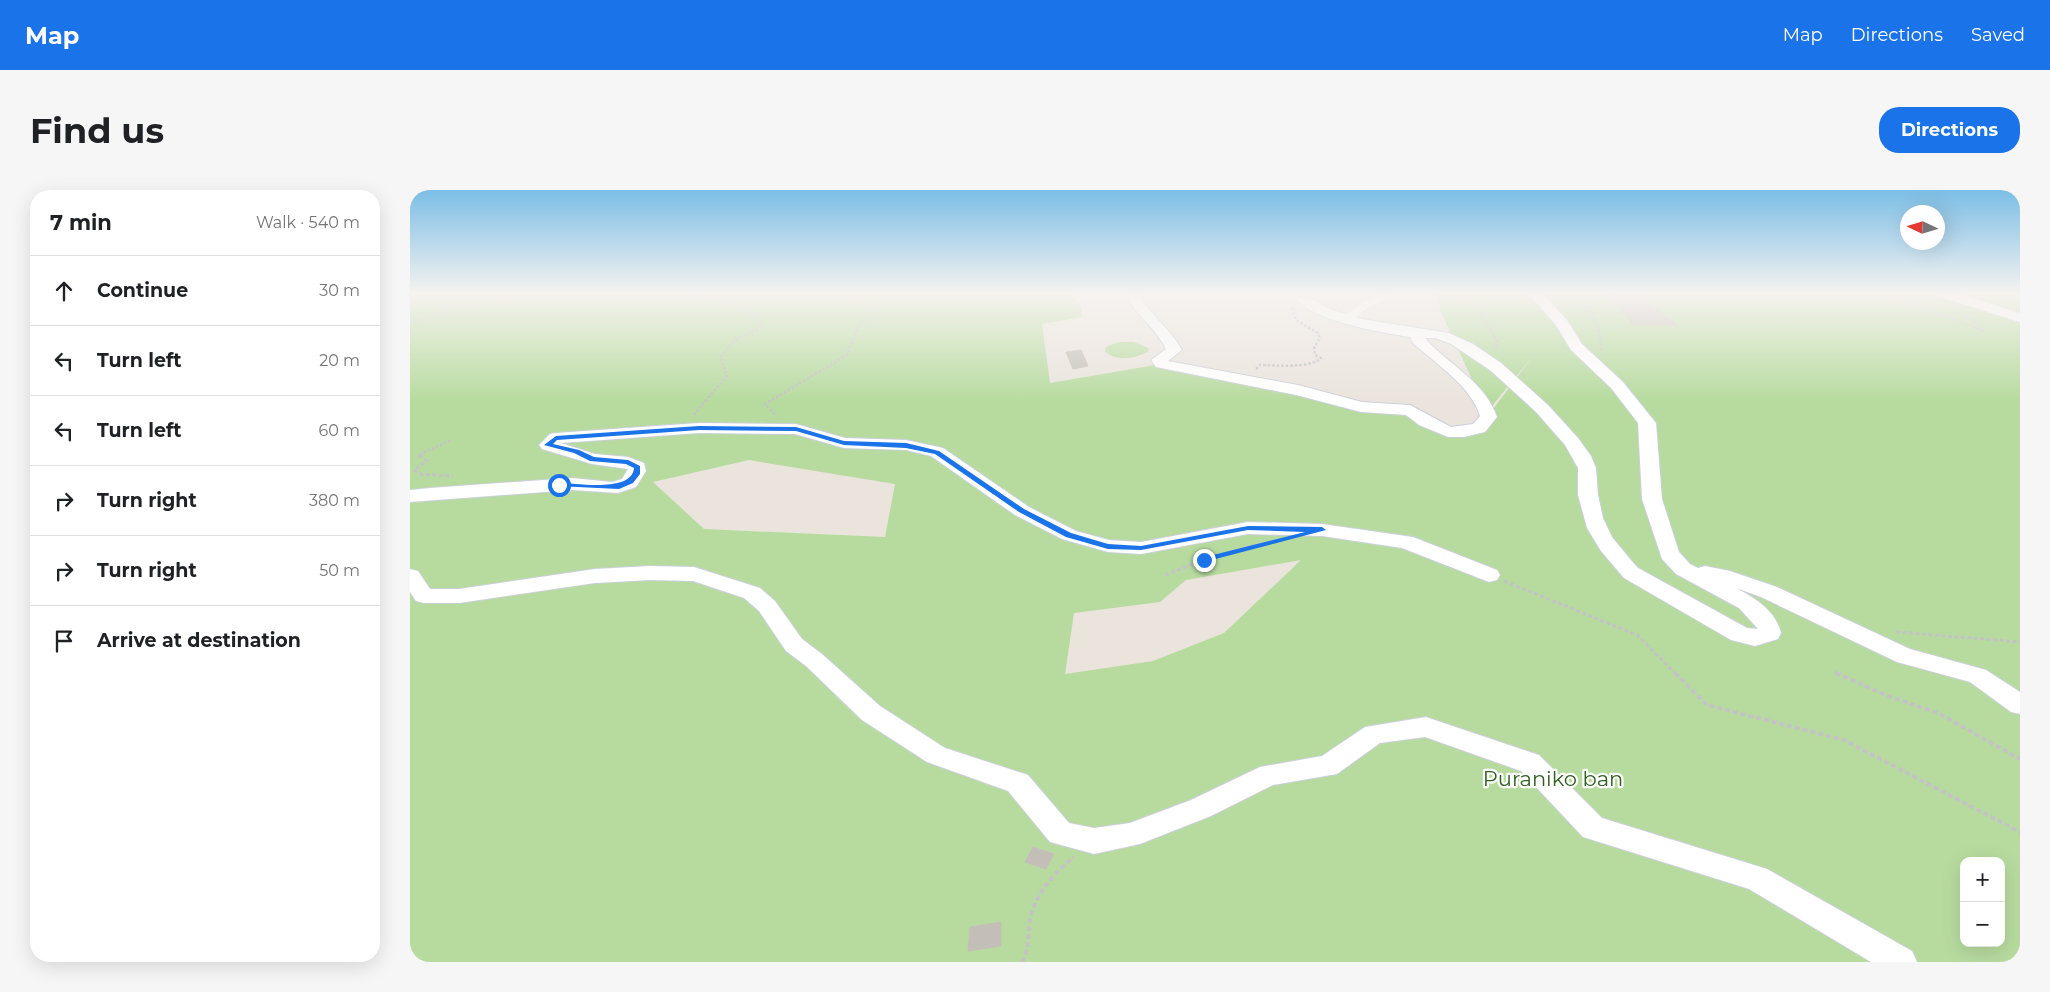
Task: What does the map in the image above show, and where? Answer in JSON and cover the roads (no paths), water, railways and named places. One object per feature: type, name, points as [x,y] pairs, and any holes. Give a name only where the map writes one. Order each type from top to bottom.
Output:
[{"type":"street","points":[[1159,329],[1174,350],[1159,360],[1161,364],[1246,379],[1361,407],[1410,410],[1425,421],[1448,432],[1464,432],[1479,428],[1489,417],[1484,402],[1458,375],[1418,340],[1417,334]]},
{"type":"street","points":[[1393,329],[1417,334],[1437,333],[1456,341],[1486,359],[1520,387],[1564,433],[1587,468],[1587,493],[1592,520],[1618,560],[1630,572],[1739,634],[1762,638],[1770,633],[1768,624],[1747,603],[1683,569],[1669,554],[1654,507],[1646,445],[1647,423],[1632,400],[1576,348],[1565,329]]},
{"type":"street","points":[[410,496],[490,488],[575,484],[592,487],[619,487],[631,482],[637,474],[638,467],[628,462],[592,459],[576,452],[548,445],[550,441],[556,438],[699,428],[796,429],[844,443],[906,446],[937,452],[1022,511],[1069,535],[1108,546],[1141,548],[1248,528],[1322,530],[1406,542],[1489,574]]},
{"type":"street","points":[[1683,569],[1730,578],[1769,592],[1905,656],[1934,662],[1978,676],[2020,705]]},
{"type":"street","points":[[410,576],[424,596],[459,596],[595,576],[650,573],[694,574],[752,593],[767,606],[794,645],[814,660],[871,713],[936,755],[1018,783],[1060,833],[1094,841],[1130,834],[1201,808],[1269,775],[1328,766],[1374,734],[1426,726],[1530,763],[1593,828],[1757,878],[1901,962]]},
{"type":"park label","name":"Puraniko ban","points":[[1553,778]]}]
